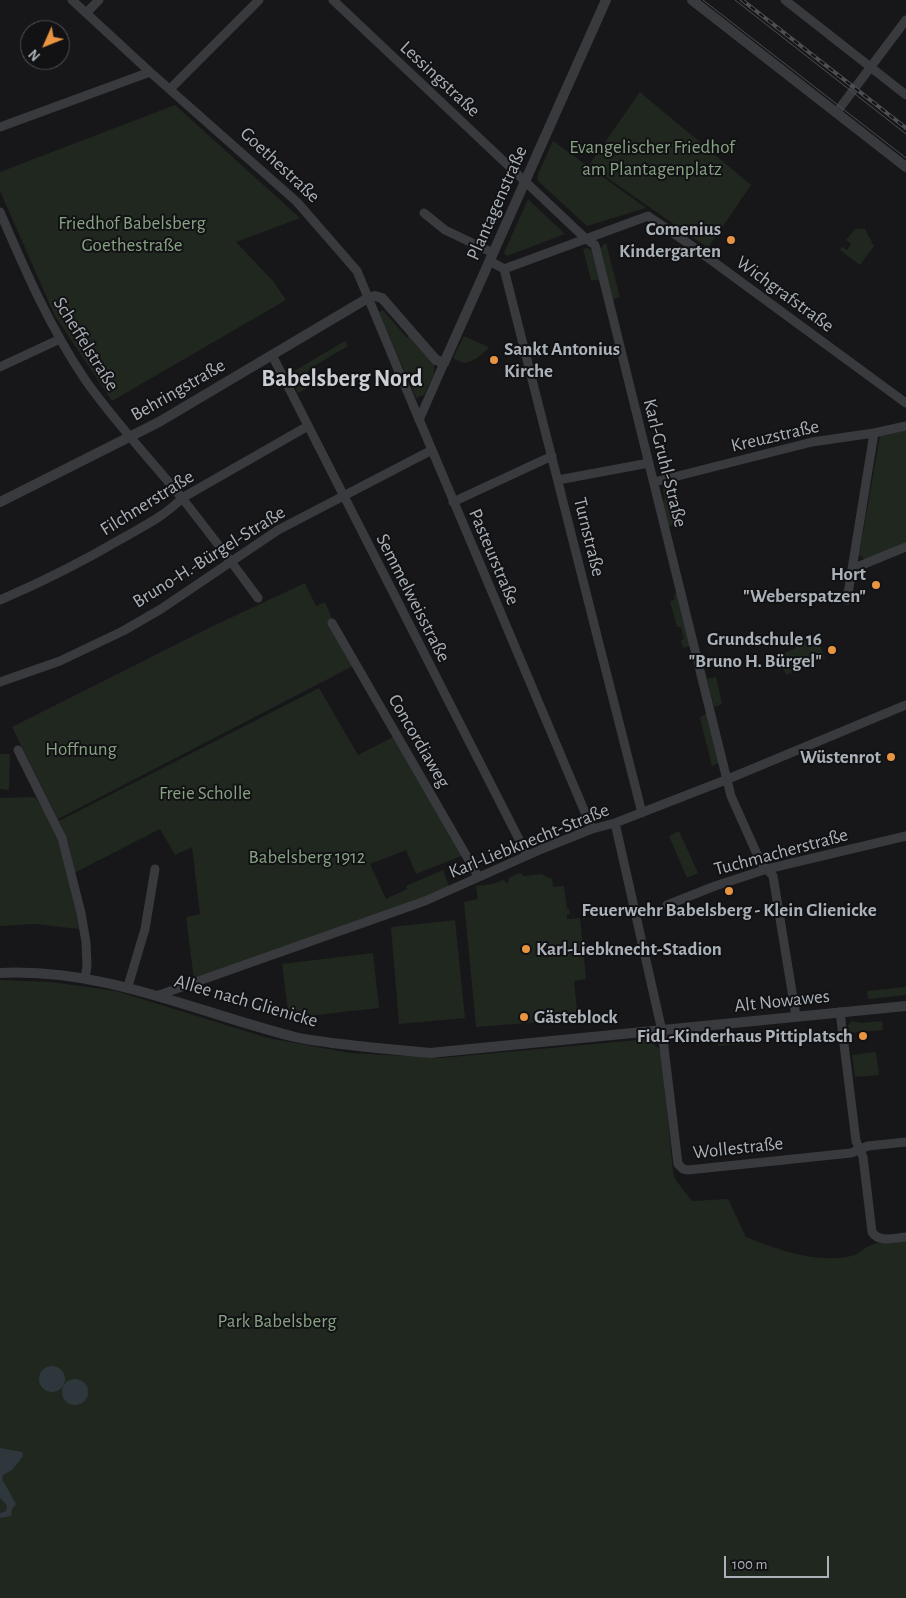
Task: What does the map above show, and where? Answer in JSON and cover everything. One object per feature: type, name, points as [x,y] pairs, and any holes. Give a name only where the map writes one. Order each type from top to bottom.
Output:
[{"type":"street","name":"Goethestraße","points":[[72,0],[297,202],[358,271],[368,298]]},
{"type":"street","points":[[86,13],[99,0]]},
{"type":"street","points":[[170,89],[259,0]]},
{"type":"street","name":"Lessingstraße","points":[[333,0],[525,182]]},
{"type":"street","name":"Plantagenstraße","points":[[419,420],[606,0]]},
{"type":"street","points":[[692,0],[906,167]]},
{"type":"street","points":[[785,0],[906,95]]},
{"type":"street","points":[[836,113],[906,20]]},
{"type":"street","points":[[0,127],[150,72]]},
{"type":"street","name":"Karl-Gruhl-Straße","points":[[525,182],[595,245],[732,796],[762,863],[772,876],[796,1016]]},
{"type":"street","name":"Scheffelstraße","points":[[0,212],[38,298],[60,339],[95,393],[182,498],[258,598]]},
{"type":"street","points":[[424,213],[445,230],[491,257],[504,269],[585,238]]},
{"type":"street","name":"Wichgrafstraße","points":[[585,238],[648,216],[692,246],[906,403]]},
{"type":"street","points":[[0,239],[10,235]]},
{"type":"street","name":"Turnstraße","points":[[504,269],[642,813]]},
{"type":"street","points":[[368,298],[375,296],[382,298],[436,360],[444,363]]},
{"type":"street","name":"Behringstraße","points":[[0,502],[159,422],[368,298]]},
{"type":"street","name":"Pasteurstraße","points":[[368,298],[592,829]]},
{"type":"street","points":[[0,367],[60,339]]},
{"type":"street","name":"Semmelweisstraße","points":[[272,355],[527,855]]},
{"type":"street","name":"Filchnerstraße","points":[[0,600],[84,561],[144,526],[175,506],[182,498],[308,426]]},
{"type":"street","name":"Kreuzstraße","points":[[654,482],[812,442],[874,433],[906,426]]},
{"type":"street","points":[[847,600],[874,433]]},
{"type":"street","name":"Bruno-H.-Bürgel-Straße","points":[[0,682],[14,679],[60,661],[123,631],[161,609],[278,530],[432,450]]},
{"type":"street","points":[[453,502],[552,456]]},
{"type":"street","points":[[558,480],[649,463]]},
{"type":"street","points":[[852,569],[906,547]]},
{"type":"street","name":"Concordiaweg","points":[[332,623],[478,876]]},
{"type":"street","name":"Karl-Liebknecht-Straße","points":[[159,995],[425,901],[527,855],[728,779],[906,705]]},
{"type":"street","points":[[18,750],[62,838],[81,913],[86,942],[87,966],[85,978]]},
{"type":"street","points":[[615,823],[662,1031]]},
{"type":"street","name":"Tuchmacherstraße","points":[[666,905],[767,869],[906,836]]},
{"type":"street","points":[[128,986],[145,929],[155,869]]},
{"type":"street","name":"Allee nach Glienicke","points":[[0,973],[35,973],[85,978],[128,986],[297,1038],[372,1048],[430,1053],[662,1031]]},
{"type":"street","name":"Alt Nowawes","points":[[662,1031],[906,1006]]},
{"type":"street","points":[[840,1012],[856,1141],[863,1157],[872,1232],[875,1236],[883,1239],[906,1237]]},
{"type":"street","name":"Wollestraße","points":[[662,1031],[678,1164],[683,1169],[851,1153],[868,1146],[906,1142]]},
{"type":"green space","name":"Evangelischer Friedhof am Plantagenplatz","points":[[640,92],[751,185],[708,248],[589,165]]},
{"type":"green space","name":"Friedhof Babelsberg Goethestraße","points":[[175,105],[300,218],[236,242],[273,281],[286,300],[112,401],[55,316],[0,191],[0,172]]},
{"type":"green space","points":[[553,141],[646,208],[587,226],[538,181],[538,174]]},
{"type":"green space","points":[[528,199],[565,234],[507,256],[504,253]]},
{"type":"green space","points":[[855,229],[865,229],[874,246],[860,265],[840,250],[842,247],[847,250],[851,244],[846,240]]},
{"type":"green space","points":[[606,243],[620,297],[611,300],[599,249]]},
{"type":"green space","points":[[588,248],[592,251],[599,280],[591,280],[583,249]]},
{"type":"green space","points":[[383,310],[407,338],[409,335],[434,364],[434,374],[424,395],[416,398],[379,312]]},
{"type":"green space","points":[[464,336],[489,348],[475,360],[466,363],[459,361],[453,358]]},
{"type":"green space","points":[[345,341],[348,346],[309,369],[307,375],[313,385],[298,393],[294,385],[299,382],[294,371]]},
{"type":"green space","points":[[906,430],[906,544],[865,560],[859,555],[880,436]]},
{"type":"green space","points":[[668,486],[677,524],[668,526],[662,501],[665,500],[663,490]]},
{"type":"green space","name":"Hoffnung","points":[[305,583],[316,606],[325,602],[353,666],[58,819],[12,727],[215,625]]},
{"type":"green space","points":[[674,594],[677,594],[690,646],[683,648],[681,640],[684,639],[681,627],[677,627],[670,601],[675,600]]},
{"type":"green space","points":[[816,636],[825,658],[786,675],[777,656],[796,648],[794,644]]},
{"type":"green space","points":[[716,677],[722,704],[714,707],[707,679]]},
{"type":"green space","points":[[319,688],[358,755],[395,736],[464,855],[416,874],[406,850],[370,864],[386,899],[407,889],[406,886],[443,870],[450,889],[194,980],[186,917],[200,914],[192,847],[175,855],[160,829],[74,873],[68,842],[59,821]]},
{"type":"green space","points":[[708,712],[720,763],[712,766],[700,718]]},
{"type":"green space","points":[[0,754],[10,754],[9,790],[0,789]]},
{"type":"green space","points":[[0,798],[36,798],[58,834],[75,903],[79,929],[34,924],[0,926]]},
{"type":"green space","points":[[679,831],[698,873],[687,878],[669,836]]},
{"type":"green space","name":"Karl-Liebknecht-Stadion","points":[[520,873],[524,876],[541,874],[552,879],[553,887],[564,886],[567,909],[569,909],[570,914],[567,915],[567,919],[580,918],[586,979],[574,981],[578,1019],[476,1027],[464,902],[478,899],[476,886],[504,880],[506,883],[509,882],[508,878]]},
{"type":"green space","points":[[455,920],[465,1018],[399,1024],[391,927]]},
{"type":"green space","points":[[373,953],[379,1008],[289,1018],[282,964]]},
{"type":"green space","name":"Park Babelsberg","points":[[0,980],[51,982],[116,991],[268,1038],[350,1053],[441,1058],[649,1039],[661,1051],[673,1172],[675,1179],[692,1201],[728,1199],[746,1237],[784,1251],[811,1257],[838,1258],[851,1256],[875,1244],[906,1241],[906,1598],[0,1598]]},
{"type":"green space","points":[[906,987],[906,995],[868,999],[867,991]]},
{"type":"green space","points":[[851,1021],[861,1023],[882,1021],[883,1030],[849,1033],[848,1026]]},
{"type":"green space","points":[[752,1033],[753,1043],[718,1046],[717,1036]]},
{"type":"green space","points":[[876,1052],[879,1075],[855,1077],[852,1055]]},
{"type":"shaded area","points":[[52,1366],[61,1370],[65,1379],[61,1388],[52,1392],[43,1388],[39,1379],[43,1370]]},
{"type":"shaded area","points":[[75,1379],[84,1383],[88,1392],[84,1401],[75,1405],[66,1401],[62,1392],[66,1383]]},
{"type":"shaded area","points":[[0,1448],[22,1452],[23,1456],[12,1470],[3,1475],[2,1479],[16,1504],[12,1509],[11,1516],[0,1518],[0,1513],[6,1511],[7,1505],[0,1498]]},
{"type":"tram line","points":[[703,0],[906,158]]},
{"type":"tram line","points":[[735,0],[906,134]]},
{"type":"railway","points":[[742,0],[906,128]]},
{"type":"place","name":"Comenius Kindergarten","points":[[731,240]]},
{"type":"place","name":"Sankt Antonius Kirche","points":[[494,360]]},
{"type":"place","name":"Hort \"Weberspatzen\"","points":[[876,585]]},
{"type":"place","name":"Grundschule 16 \"Bruno H. Bürgel\"","points":[[832,650]]},
{"type":"place","name":"Wüstenrot","points":[[891,757]]},
{"type":"place","name":"Feuerwehr Babelsberg - Klein Glienicke","points":[[729,891]]},
{"type":"place","name":"Karl-Liebknecht-Stadion","points":[[526,949]]},
{"type":"place","name":"Gästeblock","points":[[524,1017]]},
{"type":"place","name":"FidL-Kinderhaus Pittiplatsch","points":[[863,1036]]},
{"type":"district","name":"Babelsberg Nord","points":[[342,379]]},
{"type":"park label","name":"Freie Scholle","points":[[205,793]]},
{"type":"park label","name":"Babelsberg 1912","points":[[307,857]]}]
